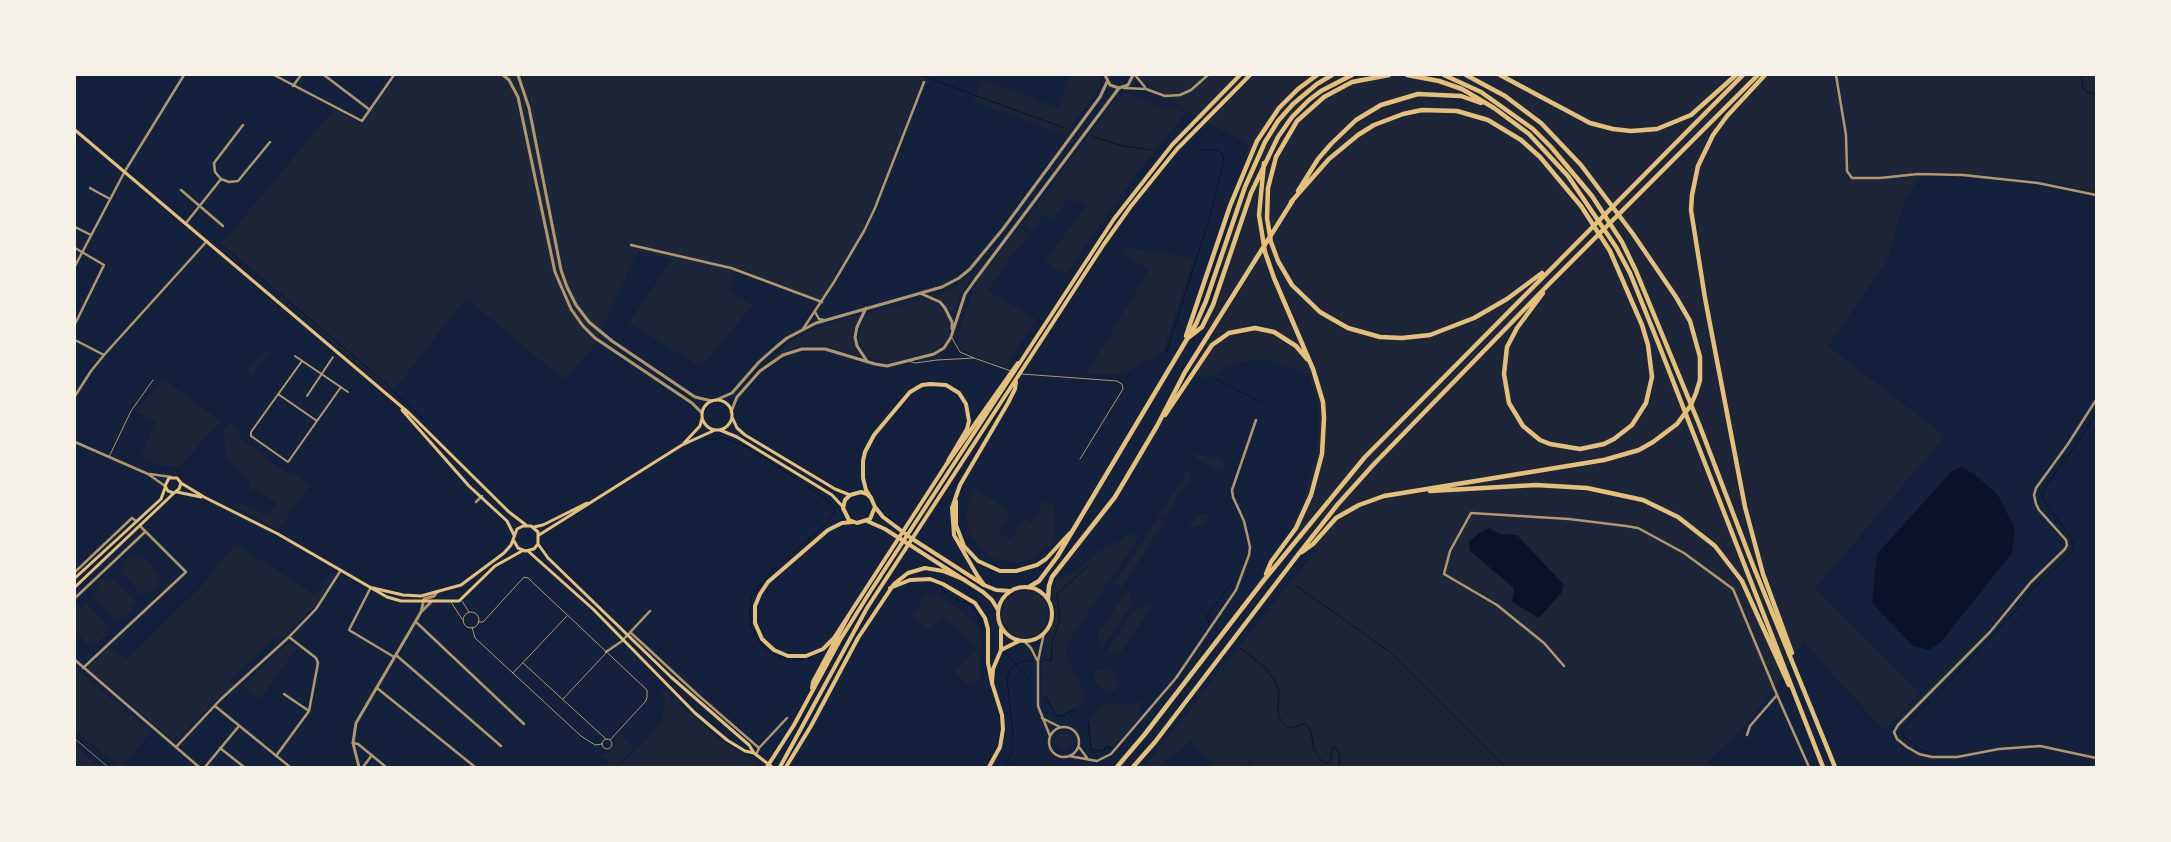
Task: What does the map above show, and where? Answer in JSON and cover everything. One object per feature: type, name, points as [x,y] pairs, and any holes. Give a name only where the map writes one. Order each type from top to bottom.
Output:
[{"type":"highway","points":[[1185,341],[1190,320],[1230,206],[1257,141],[1264,128],[1283,104],[1298,89],[1317,75]]},
{"type":"highway","points":[[1030,587],[1040,581],[1047,571],[1196,324],[1206,302],[1245,188],[1265,142],[1278,121],[1293,104],[1316,84],[1332,75]]},
{"type":"highway","points":[[1185,341],[1202,327],[1213,305],[1251,193],[1278,137],[1298,110],[1321,91],[1352,75]]},
{"type":"highway","points":[[1389,75],[1352,82],[1324,97],[1297,121],[1276,157],[1268,188],[1267,218],[1271,242],[1278,261],[1292,285],[1320,312],[1343,325],[1367,334],[1402,338],[1430,335],[1474,318],[1507,299],[1550,268]]},
{"type":"highway","points":[[1407,75],[1439,81],[1462,89],[1494,108],[1529,134],[1547,152],[1586,201],[1616,246],[1630,274],[1659,345],[1823,767]]},
{"type":"highway","points":[[1444,75],[1481,92],[1533,129],[1551,146],[1592,196],[1622,242],[1636,270],[1699,424],[1752,563],[1836,767]]},
{"type":"highway","points":[[1297,556],[1313,544],[1336,518],[1348,510],[1384,496],[1604,460],[1623,455],[1653,442],[1677,424],[1691,405],[1696,393],[1700,380],[1700,357],[1690,322],[1676,297],[1600,189],[1581,165],[1541,123],[1505,96],[1466,75]]},
{"type":"highway","points":[[1500,75],[1590,123],[1612,129],[1638,131],[1657,129],[1691,114],[1736,75]]},
{"type":"highway","points":[[1117,767],[1145,734],[1264,580],[1365,457],[1743,75]]},
{"type":"highway","points":[[1132,767],[1155,742],[1338,504],[1374,464],[1549,284],[1758,75]]},
{"type":"highway","points":[[1765,75],[1727,116],[1713,135],[1698,166],[1691,210],[1700,271],[1745,508],[1763,574],[1797,669]]},
{"type":"highway","points":[[1048,599],[1052,577],[1115,497],[1157,426],[1185,372],[1308,174],[1331,144],[1356,120],[1382,105],[1418,94],[1461,96],[1494,108]]},
{"type":"highway","points":[[1291,202],[1329,159],[1358,135],[1374,125],[1403,114],[1422,110],[1457,111],[1488,120],[1520,140],[1540,157],[1581,206],[1610,251],[1642,325],[1648,345],[1652,377],[1646,403],[1632,425],[1614,439],[1592,447],[1568,449],[1540,440],[1518,420],[1506,395],[1504,366],[1507,347],[1517,328],[1549,284]]},
{"type":"highway","points":[[1264,163],[1259,215],[1265,252],[1274,278],[1313,368],[1323,402],[1324,418],[1322,454],[1305,511],[1296,528],[1271,562],[1264,580]]},
{"type":"highway","points":[[1157,426],[1212,345],[1236,330],[1266,329],[1283,335],[1296,346],[1313,368]]},
{"type":"highway","points":[[1423,490],[1536,485],[1587,488],[1643,500],[1678,517],[1715,546],[1742,580],[1800,708]]},
{"type":"main road","points":[[992,683],[993,669],[1001,650],[1001,627],[998,610],[989,596],[965,580],[885,529],[867,521],[842,523],[828,530],[768,582],[757,600],[754,614],[758,632],[768,645],[781,654],[797,657],[814,654],[823,649],[834,638],[851,610],[894,544],[906,526],[946,465],[1029,349],[1114,219],[1151,170],[1191,124],[1240,75]]},
{"type":"main road","points":[[780,767],[858,623],[1131,206],[1196,127],[1250,75]]},
{"type":"main road","points":[[75,130],[409,413],[509,512],[526,525],[534,527],[543,525],[578,506],[594,501]]},
{"type":"main road","points":[[767,767],[853,620],[1009,376]]},
{"type":"main road","points":[[984,584],[976,575],[954,535],[951,515],[956,494],[1008,403],[1015,389],[1015,381]]},
{"type":"main road","points":[[946,465],[967,430],[969,416],[966,404],[959,393],[946,385],[930,384],[922,385],[910,392],[874,435],[862,461],[866,490],[875,507],[890,523],[996,590],[1030,587],[1040,591],[1048,599],[1052,617],[1044,633],[1033,640],[1013,643],[1001,650]]},
{"type":"main road","points":[[682,445],[700,426],[705,406],[716,400],[726,403],[737,428],[745,435],[835,490],[850,495]]},
{"type":"main road","points":[[400,407],[414,426],[463,479],[506,521],[514,535]]},
{"type":"main road","points":[[702,415],[707,426],[715,430]]},
{"type":"main road","points":[[720,430],[728,425],[732,417]]},
{"type":"main road","points":[[539,535],[682,445],[715,430],[737,436],[832,495],[843,508],[846,516],[853,522]]},
{"type":"main road","points":[[75,578],[160,499],[166,481],[171,477],[177,478],[180,486],[272,531],[395,600],[456,602],[495,566],[522,551],[534,549],[538,544],[539,535],[534,527]]},
{"type":"main road","points":[[75,587],[176,492],[180,486]]},
{"type":"main road","points":[[165,487],[170,492],[204,497]]},
{"type":"main road","points":[[843,508],[845,500],[850,495],[861,492],[871,498]]},
{"type":"main road","points":[[956,494],[954,517],[960,540],[972,556],[991,568],[1016,571],[1037,565],[1046,559],[1071,532]]},
{"type":"main road","points":[[867,521],[873,516],[875,507]]},
{"type":"main road","points":[[522,551],[516,545],[514,535],[517,529],[526,525]]},
{"type":"main road","points":[[372,587],[409,596],[421,596],[448,590],[468,582],[486,565],[504,553],[514,540]]},
{"type":"main road","points":[[538,544],[548,558],[627,636],[706,710],[749,745],[755,754],[772,767]]},
{"type":"main road","points":[[528,551],[593,609],[622,641],[695,713],[727,740],[745,751],[755,754]]},
{"type":"main road","points":[[787,766],[811,726],[858,638],[890,588],[908,573],[926,568],[943,570],[965,580]]},
{"type":"main road","points":[[890,588],[910,580],[930,579],[943,584],[975,603],[985,618],[988,629],[988,663],[1002,715],[1003,729],[1000,747],[989,767]]},
{"type":"main road","points":[[456,587],[461,589],[462,598]]},
{"type":"main road","points":[[448,590],[447,595],[450,601]]},
{"type":"main road","points":[[998,610],[1004,597],[1011,590]]},
{"type":"main road","points":[[812,691],[813,682],[851,610]]},
{"type":"main road","points":[[1001,627],[1008,635],[1023,641]]},
{"type":"street","points":[[75,266],[125,171],[184,75]]},
{"type":"street","points":[[274,75],[362,120],[394,75]]},
{"type":"street","points":[[293,86],[302,75]]},
{"type":"street","points":[[324,75],[370,110]]},
{"type":"street","points":[[503,75],[509,80],[518,97],[554,272],[561,291],[571,309],[583,326],[609,349],[692,402],[702,415]]},
{"type":"street","points":[[518,75],[528,108],[555,239],[567,287],[589,322],[641,362],[695,397],[712,402]]},
{"type":"street","points":[[1105,75],[1107,82],[1114,88],[1146,89],[1165,96],[1180,95],[1191,90],[1208,75]]},
{"type":"street","points":[[1124,88],[1131,82],[1134,75],[1146,89]]},
{"type":"street","points":[[1836,75],[1846,135],[1849,176],[1864,178],[1918,174],[1964,175],[2038,183],[2096,196]]},
{"type":"street","points":[[802,330],[822,302],[864,231],[875,208],[924,82]]},
{"type":"street","points":[[716,400],[732,393],[758,362],[802,330],[824,320],[922,294],[948,285],[960,278],[983,254],[1100,97],[1107,82]]},
{"type":"street","points":[[731,412],[738,397],[760,371],[784,355],[802,349],[825,349],[887,366],[939,351],[951,337],[965,294],[974,280],[1104,105],[1119,88]]},
{"type":"street","points":[[242,124],[214,162],[215,172],[221,179],[229,182],[238,182],[270,142]]},
{"type":"street","points":[[186,223],[221,179]]},
{"type":"street","points":[[90,188],[110,199]]},
{"type":"street","points":[[181,190],[223,226]]},
{"type":"street","points":[[75,227],[91,235]]},
{"type":"street","points":[[75,396],[104,355],[207,241]]},
{"type":"street","points":[[631,245],[732,268],[822,302]]},
{"type":"street","points":[[75,248],[104,265],[75,324]]},
{"type":"street","points":[[922,294],[940,302],[946,308],[952,322],[951,337]]},
{"type":"street","points":[[867,308],[857,327],[855,336],[857,346],[868,362]]},
{"type":"street","points":[[815,312],[819,319],[824,320]]},
{"type":"street","points":[[75,340],[104,355]]},
{"type":"street","points":[[295,356],[348,392]]},
{"type":"street","points":[[307,396],[334,357]]},
{"type":"street","points":[[302,361],[250,432],[251,436],[288,462],[341,387]]},
{"type":"street","points":[[278,394],[317,421]]},
{"type":"street","points":[[2096,400],[2068,444],[2036,488],[2034,495],[2040,510],[2066,540],[2068,545],[2030,582],[1990,632],[1898,725],[1894,732],[1897,739],[1906,746],[1919,754],[1932,757],[1957,757],[1999,749],[2040,746],[2096,758]]},
{"type":"street","points":[[1044,633],[1038,661],[1038,706],[1050,736],[1049,741],[1052,751],[1060,756],[1097,761],[1108,757],[1176,678],[1240,584],[1250,555],[1250,547],[1244,521],[1232,490],[1256,420]]},
{"type":"street","points":[[75,442],[148,474],[171,477]]},
{"type":"street","points":[[148,474],[165,487]]},
{"type":"street","points":[[476,502],[482,496]]},
{"type":"street","points":[[1564,666],[1544,643],[1497,605],[1444,574],[1450,551],[1471,513],[1577,520],[1638,528],[1684,553],[1733,589],[1809,767]]},
{"type":"street","points":[[75,572],[132,518],[136,522]]},
{"type":"street","points":[[83,668],[186,572],[139,526]]},
{"type":"street","points":[[75,598],[145,532]]},
{"type":"street","points":[[176,747],[215,706],[316,609],[341,570]]},
{"type":"street","points":[[372,587],[349,630],[395,656],[501,746]]},
{"type":"street","points":[[372,755],[358,767],[353,743],[356,723],[416,622],[425,598],[434,596],[437,592]]},
{"type":"street","points":[[421,612],[432,601]]},
{"type":"street","points":[[606,652],[622,641],[650,611]]},
{"type":"street","points":[[416,622],[524,724]]},
{"type":"street","points":[[630,632],[759,748]]},
{"type":"street","points":[[276,756],[308,712],[318,663],[316,658],[289,637]]},
{"type":"street","points":[[1023,641],[1031,648],[1038,661]]},
{"type":"street","points":[[75,660],[198,767]]},
{"type":"street","points":[[377,688],[475,767]]},
{"type":"street","points":[[284,694],[308,712]]},
{"type":"street","points":[[1747,735],[1750,726],[1777,695]]},
{"type":"street","points":[[215,706],[290,767]]},
{"type":"street","points":[[755,754],[786,718]]},
{"type":"street","points":[[1042,718],[1074,731],[1079,738],[1077,751],[1069,756]]},
{"type":"street","points":[[205,767],[240,726]]},
{"type":"street","points":[[1050,736],[1061,727]]},
{"type":"street","points":[[353,743],[358,744],[386,767]]},
{"type":"street","points":[[1079,746],[1088,759]]},
{"type":"street","points":[[220,748],[244,767]]},
{"type":"lane","points":[[951,337],[960,352],[1004,370],[1024,374],[1117,381],[1122,384],[1123,389],[1080,459]]},
{"type":"lane","points":[[958,359],[960,352]]},
{"type":"lane","points":[[907,361],[915,364],[974,358]]},
{"type":"lane","points":[[109,458],[131,411],[153,380]]},
{"type":"lane","points":[[472,628],[478,622],[483,622],[526,577],[645,688],[648,695],[645,702],[610,740]]},
{"type":"lane","points":[[462,598],[470,612],[477,616],[478,622]]},
{"type":"lane","points":[[450,601],[459,612],[466,626],[472,628]]},
{"type":"lane","points":[[464,622],[464,616],[470,612]]},
{"type":"lane","points":[[513,673],[567,616]]},
{"type":"lane","points":[[472,628],[475,638],[581,736],[595,745],[602,744],[606,739]]},
{"type":"lane","points":[[563,699],[606,652]]},
{"type":"lane","points":[[522,664],[606,739],[610,740]]},
{"type":"lane","points":[[602,744],[604,749],[610,749],[612,746],[610,740]]},
{"type":"shaded area","points":[[398,75],[929,76],[926,84],[921,83],[870,214],[855,245],[820,302],[739,268],[728,292],[753,305],[701,367],[629,323],[672,259],[638,251],[593,348],[564,380],[466,298],[392,393],[220,245],[334,110],[362,124]]},
{"type":"shaded area","points":[[1071,75],[1098,75],[1100,80],[1098,90],[1065,135],[973,101],[983,79],[1058,108]]},
{"type":"shaded area","points":[[1138,75],[2096,75],[2096,192],[2033,178],[1921,175],[1904,203],[1887,261],[1828,346],[1945,436],[1815,589],[1920,693],[1884,730],[1804,641],[1766,701],[1728,743],[1701,767],[1255,767],[1251,761],[1244,767],[1214,767],[1190,740],[1176,754],[1173,752],[1159,767],[1144,767],[1316,550],[1289,530],[1303,502],[1316,459],[1319,410],[1315,391],[1308,374],[1270,361],[1251,360],[1230,366],[1207,379],[1196,375],[1199,361],[1193,370],[1191,369],[1201,353],[1248,144],[1188,112],[1160,91],[1146,84]]},
{"type":"shaded area","points":[[1130,93],[1159,107],[1179,107],[1186,113],[1140,169],[1065,275],[1044,261],[1087,206],[1069,198],[1052,220],[1044,215],[1032,232],[1022,225],[1116,99],[1121,95]]},
{"type":"shaded area","points":[[1019,228],[1030,235],[1012,255],[988,291],[1036,319],[1005,367],[962,350],[958,344],[958,333],[979,279]]},
{"type":"shaded area","points":[[1126,247],[1194,258],[1163,351],[1122,375],[1087,373],[1149,269],[1123,254]]},
{"type":"shaded area","points":[[969,275],[971,278],[960,296],[953,315],[943,301],[934,296],[953,288]]},
{"type":"shaded area","points":[[920,300],[934,302],[945,310],[950,328],[944,343],[933,351],[890,362],[873,360],[866,354],[859,341],[862,324],[867,316],[874,311]]},
{"type":"shaded area","points":[[861,315],[853,333],[855,347],[860,356],[826,346],[809,345],[792,348],[768,362],[789,343],[808,332],[839,320]]},
{"type":"shaded area","points":[[265,350],[269,353],[253,376],[247,371]]},
{"type":"shaded area","points":[[162,378],[221,421],[179,467],[159,465],[140,457],[156,422],[136,412]]},
{"type":"shaded area","points":[[230,423],[240,431],[238,436],[288,474],[291,471],[310,485],[278,530],[237,507],[240,503],[267,515],[276,503],[256,490],[250,491],[250,481],[226,457],[223,427],[226,429]]},
{"type":"shaded area","points":[[1190,454],[1219,458],[1224,462],[1222,473]]},
{"type":"shaded area","points":[[1961,467],[1974,474],[1998,495],[2015,529],[2012,553],[1941,642],[1929,650],[1913,646],[1872,603],[1877,554],[1952,471]]},
{"type":"shaded area","points":[[1186,472],[1190,473],[1190,478],[1166,517],[1162,515],[1159,519],[1164,522],[1118,594],[1121,586],[1116,583],[1109,588],[1134,556]]},
{"type":"shaded area","points":[[974,488],[1011,511],[999,532],[1011,539],[1024,518],[1032,523],[1044,501],[1053,504],[1055,535],[1051,544],[1032,559],[1019,563],[995,559],[983,551],[969,532],[966,518],[968,503]]},
{"type":"shaded area","points":[[1212,513],[1203,525],[1188,529],[1196,516]]},
{"type":"shaded area","points":[[1489,528],[1500,534],[1517,535],[1564,585],[1562,592],[1539,618],[1512,602],[1514,588],[1470,551],[1469,542],[1479,533]]},
{"type":"shaded area","points":[[1129,533],[1138,538],[1069,641],[1067,647],[1067,660],[1084,690],[1085,700],[1078,709],[1074,708],[1064,714],[1058,714],[1055,712],[1047,696],[1043,698],[1042,693],[1044,643],[1056,619],[1053,588],[1057,580],[1078,570],[1098,552],[1120,541]]},
{"type":"shaded area","points":[[235,544],[316,595],[330,573],[334,575],[313,608],[281,638],[277,635],[229,681],[232,684],[175,741],[87,669],[108,648],[127,659],[203,585]]},
{"type":"shaded area","points":[[140,553],[162,577],[157,581],[160,584],[149,594],[147,591],[142,595],[120,571],[126,566],[122,562],[130,554],[134,558]]},
{"type":"shaded area","points":[[113,578],[136,602],[131,607],[133,609],[123,619],[120,617],[116,621],[93,597],[99,591],[95,587],[103,579],[108,583]]},
{"type":"shaded area","points":[[1129,588],[1132,601],[1130,608],[1101,650],[1098,633]]},
{"type":"shaded area","points":[[1025,591],[1038,595],[1044,601],[1048,614],[1044,627],[1038,633],[1025,637],[1012,633],[1006,627],[1002,614],[1006,601],[1012,595]]},
{"type":"shaded area","points":[[926,594],[936,595],[955,606],[978,626],[981,641],[979,680],[971,687],[954,672],[977,649],[943,616],[928,630],[912,615]]},
{"type":"shaded area","points":[[87,603],[109,627],[104,632],[107,634],[96,644],[94,642],[89,646],[75,630],[75,606],[77,604],[81,608]]},
{"type":"shaded area","points":[[1154,604],[1121,652],[1106,654],[1134,610]]},
{"type":"shaded area","points":[[288,644],[297,648],[260,699],[242,687]]},
{"type":"shaded area","points":[[75,668],[151,732],[122,767],[75,731]]},
{"type":"shaded area","points":[[1111,668],[1115,671],[1118,689],[1111,692],[1101,690],[1093,677],[1096,670]]},
{"type":"shaded area","points":[[661,688],[715,737],[759,763],[756,767],[619,767],[656,729],[663,716],[665,701]]},
{"type":"shaded area","points":[[1140,701],[1139,717],[1113,747],[1108,745],[1100,750],[1092,748],[1089,722],[1100,705]]},
{"type":"shaded area","points":[[1064,732],[1070,735],[1073,741],[1070,747],[1064,750],[1058,747],[1055,741],[1058,735]]},
{"type":"shaded area","points":[[620,734],[634,747],[617,767],[606,767],[609,761],[600,754],[607,755],[616,748],[616,737]]},
{"type":"shaded area","points":[[75,746],[100,767],[75,767]]},
{"type":"waterway","points":[[920,75],[1067,129]]},
{"type":"waterway","points":[[2081,75],[2083,88],[2087,92],[2096,94]]},
{"type":"waterway","points":[[1094,137],[1123,146],[1151,150]]},
{"type":"waterway","points":[[1166,354],[1210,216],[1224,161],[1223,155],[1218,150],[1202,150]]},
{"type":"waterway","points":[[222,245],[383,381],[422,418]]},
{"type":"waterway","points":[[1216,379],[1261,402]]},
{"type":"waterway","points":[[1942,689],[2018,608],[2032,589],[2074,551],[2071,537],[2044,501],[2042,494],[2096,413]]},
{"type":"waterway","points":[[704,440],[724,438],[747,447],[800,481],[830,502],[834,507],[835,512],[825,525],[770,573],[752,595],[750,609],[751,626],[759,641],[768,652],[780,657],[804,660]]},
{"type":"waterway","points":[[1044,660],[1051,660],[1052,642],[1060,620],[1057,594],[1089,565]]},
{"type":"waterway","points":[[1209,623],[1207,615],[1233,582]]},
{"type":"waterway","points":[[1295,585],[1390,652],[1505,767]]},
{"type":"waterway","points":[[941,588],[950,597],[971,605],[984,629]]},
{"type":"waterway","points":[[1240,648],[1266,668],[1275,682],[1279,692],[1278,713],[1281,721],[1286,726],[1292,728],[1302,724],[1307,725],[1311,732],[1314,750],[1320,759],[1326,763],[1331,760],[1332,748],[1336,747],[1340,756],[1339,767]]},
{"type":"waterway","points":[[1009,657],[1029,679]]},
{"type":"waterway","points":[[1005,767],[1011,754],[1013,734],[1007,679],[1010,671],[1017,663],[1031,660]]},
{"type":"waterway","points":[[1045,697],[1056,715],[1062,716],[1073,710],[1076,711]]},
{"type":"waterway","points":[[1903,728],[1931,700]]},
{"type":"waterway","points":[[1088,723],[1091,749],[1100,751],[1108,747],[1111,748]]},
{"type":"waterway","points":[[1903,733],[1904,737],[1921,750],[1938,755]]},
{"type":"railway","points":[[75,739],[108,767]]}]
